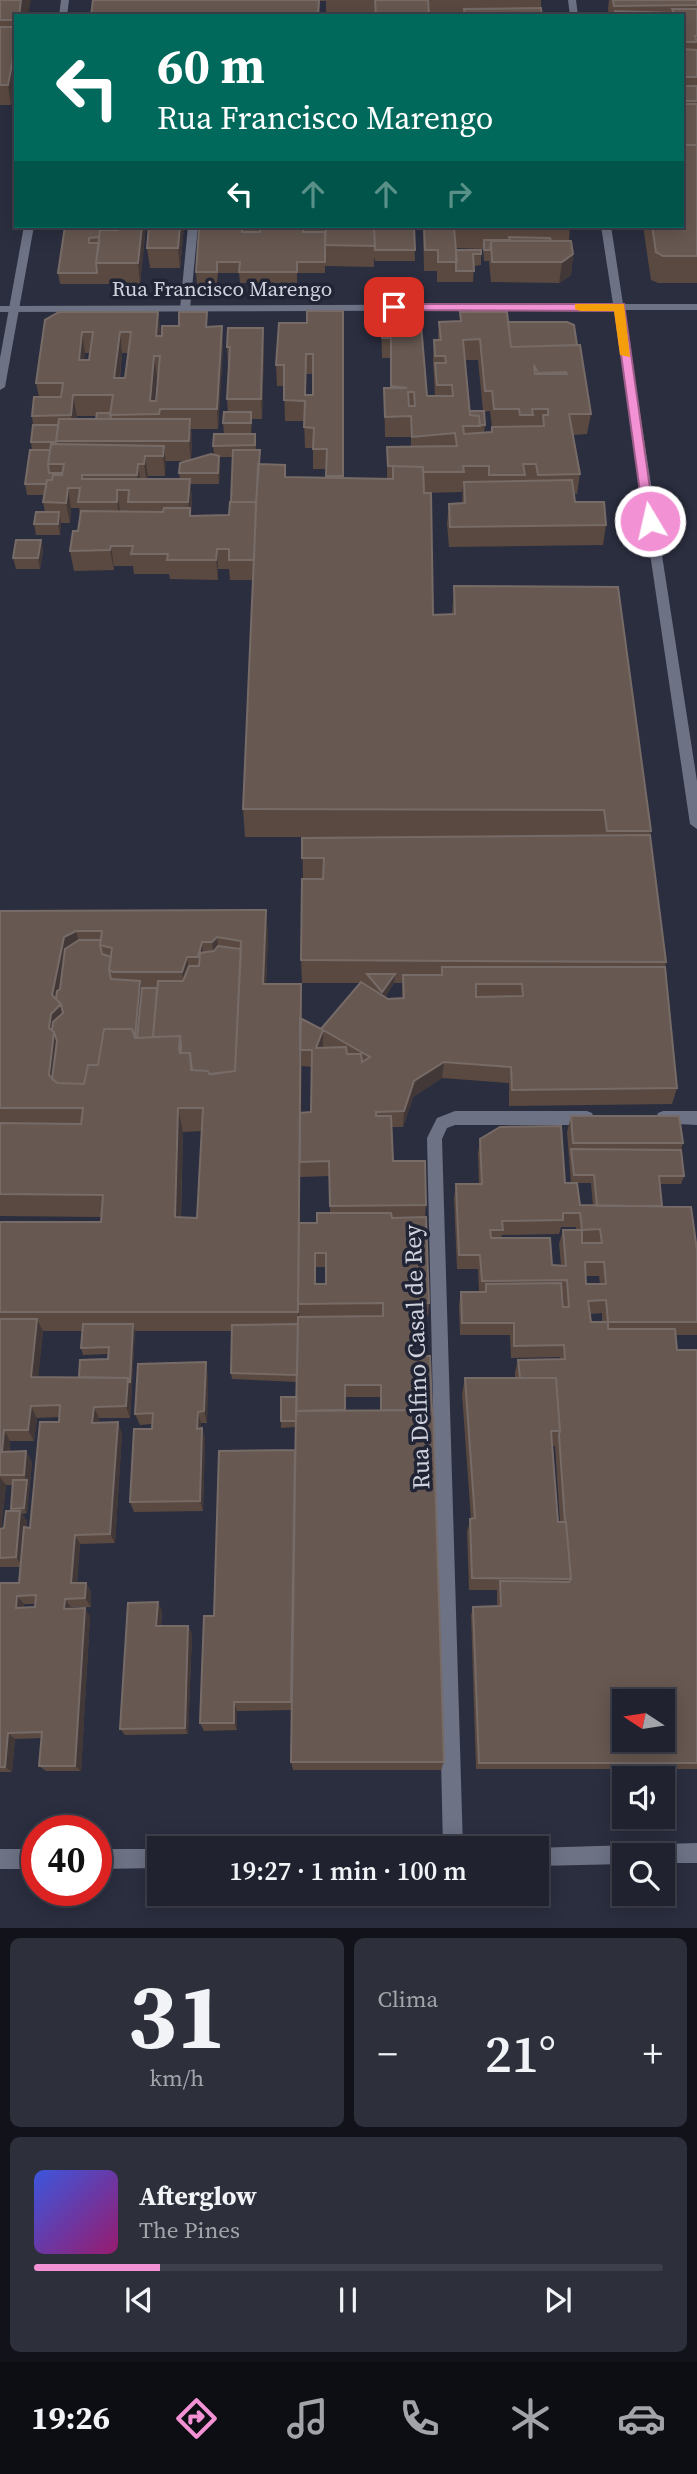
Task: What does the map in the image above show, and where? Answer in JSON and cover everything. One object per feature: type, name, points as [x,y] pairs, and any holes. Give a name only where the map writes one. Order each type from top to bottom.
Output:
[{"type":"street","points":[[0,387],[29,228]]},
{"type":"street","points":[[185,309],[193,228]]},
{"type":"street","points":[[606,228],[697,824]]},
{"type":"street","name":"Rua Francisco Marengo","points":[[0,309],[697,307]]},
{"type":"street","name":"Rua Delfino Casal de Rey","points":[[453,1836],[435,1138],[442,1123],[455,1118],[603,1118]]},
{"type":"street","points":[[643,1118],[697,1118]]},
{"type":"street","points":[[549,1856],[697,1853]]},
{"type":"street","points":[[0,1859],[21,1859]]},
{"type":"street","points":[[112,1859],[147,1859]]},
{"type":"building","points":[[0,0],[21,0],[19,14],[14,14],[14,20],[0,20]]},
{"type":"building","points":[[93,0],[319,0],[318,14],[91,14]]},
{"type":"building","points":[[375,0],[428,0],[429,14],[376,14]]},
{"type":"building","points":[[613,0],[697,0],[697,5],[614,6]]},
{"type":"building","points":[[541,8],[542,14],[465,14],[464,9]]},
{"type":"building","points":[[672,9],[697,9],[697,42],[684,42],[684,14],[616,14],[615,11],[674,13]]},
{"type":"building","points":[[0,27],[14,27],[14,54],[8,85],[0,85]]},
{"type":"building","points":[[684,49],[697,50],[697,77],[684,77]]},
{"type":"building","points":[[684,86],[697,86],[697,101],[684,101]]},
{"type":"building","points":[[684,104],[697,104],[697,145],[684,145]]},
{"type":"building","points":[[684,145],[697,145],[697,256],[663,256],[656,252],[652,228],[684,228]]},
{"type":"building","points":[[65,228],[102,228],[99,237],[89,238],[89,243],[99,243],[97,273],[58,273]]},
{"type":"building","points":[[142,228],[138,263],[96,263],[100,230]]},
{"type":"building","points":[[149,228],[180,228],[178,248],[147,248]]},
{"type":"building","points":[[242,228],[242,232],[260,232],[261,228],[303,228],[303,232],[325,232],[325,262],[297,262],[297,272],[239,272],[240,262],[217,262],[217,272],[196,272],[199,229]]},
{"type":"building","points":[[326,228],[374,228],[375,246],[325,245]]},
{"type":"building","points":[[374,228],[414,228],[415,250],[375,250]]},
{"type":"building","points":[[424,228],[454,228],[457,262],[438,262],[438,250],[425,250]]},
{"type":"building","points":[[509,237],[550,238],[551,241],[491,241],[490,250],[484,250],[484,240],[510,240]]},
{"type":"building","points":[[491,241],[571,241],[573,254],[562,262],[492,262]]},
{"type":"building","points":[[456,250],[481,250],[481,254],[473,254],[474,271],[456,271]]},
{"type":"building","points":[[307,311],[343,311],[343,476],[326,476],[327,449],[313,449],[314,428],[304,427],[305,401],[284,400],[284,365],[276,365],[279,323],[307,323]],"holes":[[[306,354],[313,354],[313,395],[305,395]]]},
{"type":"building","points":[[59,312],[158,312],[156,336],[162,336],[162,326],[179,326],[179,312],[207,312],[206,327],[222,326],[217,409],[160,409],[159,414],[110,415],[113,395],[73,395],[71,415],[32,416],[34,397],[61,397],[63,383],[36,383],[45,320]],"holes":[[[82,332],[93,332],[89,360],[79,360]],[[120,332],[131,332],[125,378],[114,378]],[[154,356],[160,356],[156,401],[150,401]]]},
{"type":"building","points":[[460,312],[507,312],[511,347],[580,345],[591,414],[569,414],[580,474],[538,475],[536,464],[523,464],[525,475],[489,475],[489,466],[463,466],[464,472],[423,472],[423,467],[388,466],[387,447],[457,446],[455,433],[412,437],[411,416],[385,417],[384,388],[407,388],[391,386],[391,338],[382,338],[381,324],[421,324],[427,396],[453,396],[452,385],[437,385],[435,363],[446,363],[445,356],[435,356],[434,340],[441,340],[439,322],[461,321]],"holes":[[[480,339],[485,391],[492,391],[494,409],[519,409],[520,415],[533,415],[532,409],[548,409],[548,415],[543,415],[544,426],[492,427],[492,432],[464,434],[463,426],[480,426],[479,416],[470,415],[463,340]],[[534,365],[538,373],[567,374],[535,374]],[[408,392],[414,392],[415,406],[409,406]]]},
{"type":"building","points":[[508,322],[567,322],[574,325],[577,345],[511,347]]},
{"type":"building","points":[[228,328],[263,328],[261,399],[227,399],[230,347],[227,347]]},
{"type":"building","points":[[470,411],[484,411],[485,425],[480,425],[479,416],[470,415]]},
{"type":"building","points":[[224,412],[251,412],[251,423],[223,423]]},
{"type":"building","points":[[97,413],[110,413],[111,419],[96,419]]},
{"type":"building","points":[[59,419],[190,419],[189,441],[56,441]]},
{"type":"building","points":[[33,425],[58,425],[56,442],[31,442]]},
{"type":"building","points":[[214,434],[255,434],[255,445],[213,446]]},
{"type":"building","points":[[51,444],[164,446],[163,456],[145,456],[144,464],[138,464],[137,475],[82,475],[82,479],[190,479],[188,502],[128,502],[129,490],[117,490],[117,502],[78,502],[80,488],[68,488],[66,503],[43,502],[47,480],[52,480],[53,475],[62,475],[64,464],[48,464]]},
{"type":"building","points":[[30,450],[50,450],[49,473],[62,475],[53,475],[52,480],[47,480],[46,484],[25,484]]},
{"type":"building","points":[[233,450],[260,450],[256,502],[231,502]]},
{"type":"building","points":[[211,454],[219,456],[218,473],[179,473],[180,463]]},
{"type":"building","points":[[258,464],[285,465],[285,477],[393,479],[393,466],[423,467],[424,493],[431,493],[433,615],[455,614],[454,586],[618,587],[651,831],[607,831],[604,810],[243,809]]},
{"type":"building","points":[[572,480],[575,502],[604,502],[606,525],[450,527],[449,504],[465,503],[464,482]]},
{"type":"building","points":[[230,502],[256,502],[254,560],[229,560],[229,549],[217,549],[216,560],[167,560],[168,554],[131,554],[133,546],[111,546],[110,550],[70,551],[73,531],[78,531],[81,511],[163,512],[164,508],[190,508],[190,516],[229,515]]},
{"type":"building","points":[[36,512],[59,512],[58,524],[34,524]]},
{"type":"building","points":[[16,540],[41,540],[38,558],[13,558]]},
{"type":"building","points":[[650,835],[666,962],[301,960],[302,879],[323,879],[324,858],[302,858],[302,838]]},
{"type":"building","points":[[266,910],[263,984],[301,984],[298,1312],[0,1312],[0,1222],[101,1222],[103,1195],[0,1194],[0,1123],[81,1124],[83,1108],[0,1108],[0,911]],"holes":[[[76,931],[102,931],[100,945],[112,948],[109,970],[113,972],[182,972],[187,957],[198,957],[202,942],[212,942],[217,937],[241,941],[235,1071],[209,1074],[208,1071],[191,1070],[190,1053],[180,1053],[180,1036],[135,1038],[132,1029],[104,1029],[98,1065],[88,1065],[84,1084],[57,1083],[49,1075],[54,1032],[49,1028],[51,1014],[61,1004],[52,995],[64,937]],[[178,1108],[203,1108],[197,1218],[175,1217]]]},
{"type":"building","points":[[79,940],[101,940],[102,954],[111,957],[111,979],[140,981],[135,1037],[132,1029],[104,1029],[98,1065],[88,1065],[84,1084],[57,1083],[52,1079],[57,1041],[52,1030],[53,1022],[63,1013],[61,1004],[56,999],[57,991],[60,989],[65,949]]},
{"type":"building","points":[[218,946],[241,949],[235,1071],[209,1074],[208,1071],[192,1070],[190,1053],[181,1053],[180,1036],[153,1037],[158,981],[183,981],[189,966],[199,966],[200,953],[214,951]]},
{"type":"building","points":[[442,967],[665,967],[677,1088],[512,1090],[511,1067],[444,1062],[414,1081],[404,1111],[376,1112],[376,1116],[391,1116],[393,1161],[425,1161],[426,1205],[330,1206],[329,1161],[300,1162],[300,1113],[311,1112],[312,1050],[300,1050],[300,1018],[321,1029],[361,982],[388,999],[404,998],[403,975],[442,975]],"holes":[[[476,984],[522,984],[523,996],[476,997]],[[323,1030],[370,1057],[362,1062],[361,1054],[347,1054],[346,1047],[316,1048]]]},
{"type":"building","points":[[367,974],[395,974],[382,992]]},
{"type":"building","points":[[142,988],[157,988],[153,1037],[137,1038]]},
{"type":"building","points":[[571,1116],[679,1116],[683,1143],[573,1143]]},
{"type":"building","points":[[561,1126],[565,1183],[577,1183],[580,1205],[691,1207],[697,1250],[697,1322],[608,1322],[608,1329],[675,1329],[677,1350],[697,1350],[697,1763],[479,1763],[473,1607],[501,1606],[500,1581],[569,1582],[571,1579],[556,1378],[520,1378],[518,1360],[565,1359],[564,1345],[514,1346],[514,1323],[462,1323],[461,1292],[486,1292],[486,1284],[561,1283],[563,1307],[569,1307],[567,1280],[482,1281],[480,1255],[459,1255],[456,1184],[482,1184],[480,1139],[500,1127]],"holes":[[[563,1213],[580,1213],[582,1230],[563,1230],[566,1266],[552,1265],[550,1238],[491,1238],[490,1230],[503,1230],[502,1221],[563,1220]],[[600,1229],[602,1243],[582,1243],[582,1230]],[[585,1262],[604,1262],[606,1284],[586,1284]],[[606,1300],[608,1322],[591,1322],[588,1301]]]},
{"type":"building","points":[[571,1149],[681,1150],[684,1176],[659,1176],[662,1206],[597,1206],[594,1175],[574,1175]]},
{"type":"building","points":[[317,1213],[391,1213],[392,1218],[426,1217],[429,1303],[412,1304],[413,1356],[430,1356],[432,1410],[381,1410],[381,1385],[345,1385],[345,1410],[296,1411],[298,1317],[383,1316],[383,1303],[298,1304],[299,1223],[317,1223]],"holes":[[[315,1253],[326,1253],[326,1284],[315,1284]]]},
{"type":"building","points":[[0,1319],[37,1319],[31,1377],[128,1378],[126,1406],[94,1407],[92,1423],[118,1422],[110,1534],[75,1535],[71,1583],[86,1583],[85,1598],[65,1599],[64,1609],[85,1608],[75,1766],[39,1766],[42,1732],[8,1733],[5,1767],[0,1767],[0,1583],[19,1583],[24,1527],[30,1528],[40,1422],[59,1422],[60,1405],[31,1406],[28,1430],[4,1430],[2,1452],[26,1451],[24,1475],[0,1475]],"holes":[[[36,1595],[35,1607],[16,1608],[17,1596]]]},
{"type":"building","points":[[83,1324],[133,1324],[130,1383],[128,1378],[79,1377],[80,1360],[108,1359],[109,1347],[81,1348]]},
{"type":"building","points":[[298,1324],[297,1375],[231,1373],[232,1325]]},
{"type":"building","points":[[206,1362],[204,1411],[198,1412],[197,1429],[202,1428],[200,1501],[130,1502],[134,1429],[152,1429],[153,1413],[135,1414],[138,1364]]},
{"type":"building","points":[[465,1378],[556,1378],[560,1431],[551,1431],[558,1522],[566,1522],[571,1579],[472,1578],[470,1519],[475,1518]]},
{"type":"building","points":[[281,1397],[297,1397],[296,1421],[281,1421]]},
{"type":"building","points":[[433,1410],[444,1762],[291,1762],[296,1411]]},
{"type":"building","points":[[295,1450],[291,1702],[234,1702],[234,1723],[200,1723],[204,1616],[214,1616],[219,1451]]},
{"type":"building","points":[[13,1480],[27,1480],[24,1508],[11,1509]]},
{"type":"building","points":[[6,1511],[20,1511],[16,1557],[0,1558],[0,1529],[4,1528]]},
{"type":"building","points":[[158,1602],[156,1626],[188,1626],[185,1728],[120,1729],[128,1603]]},
{"type":"slow traffic","points":[[580,307],[620,307],[626,355]]},
{"type":"route","points":[[394,307],[620,307],[650,521]]}]
